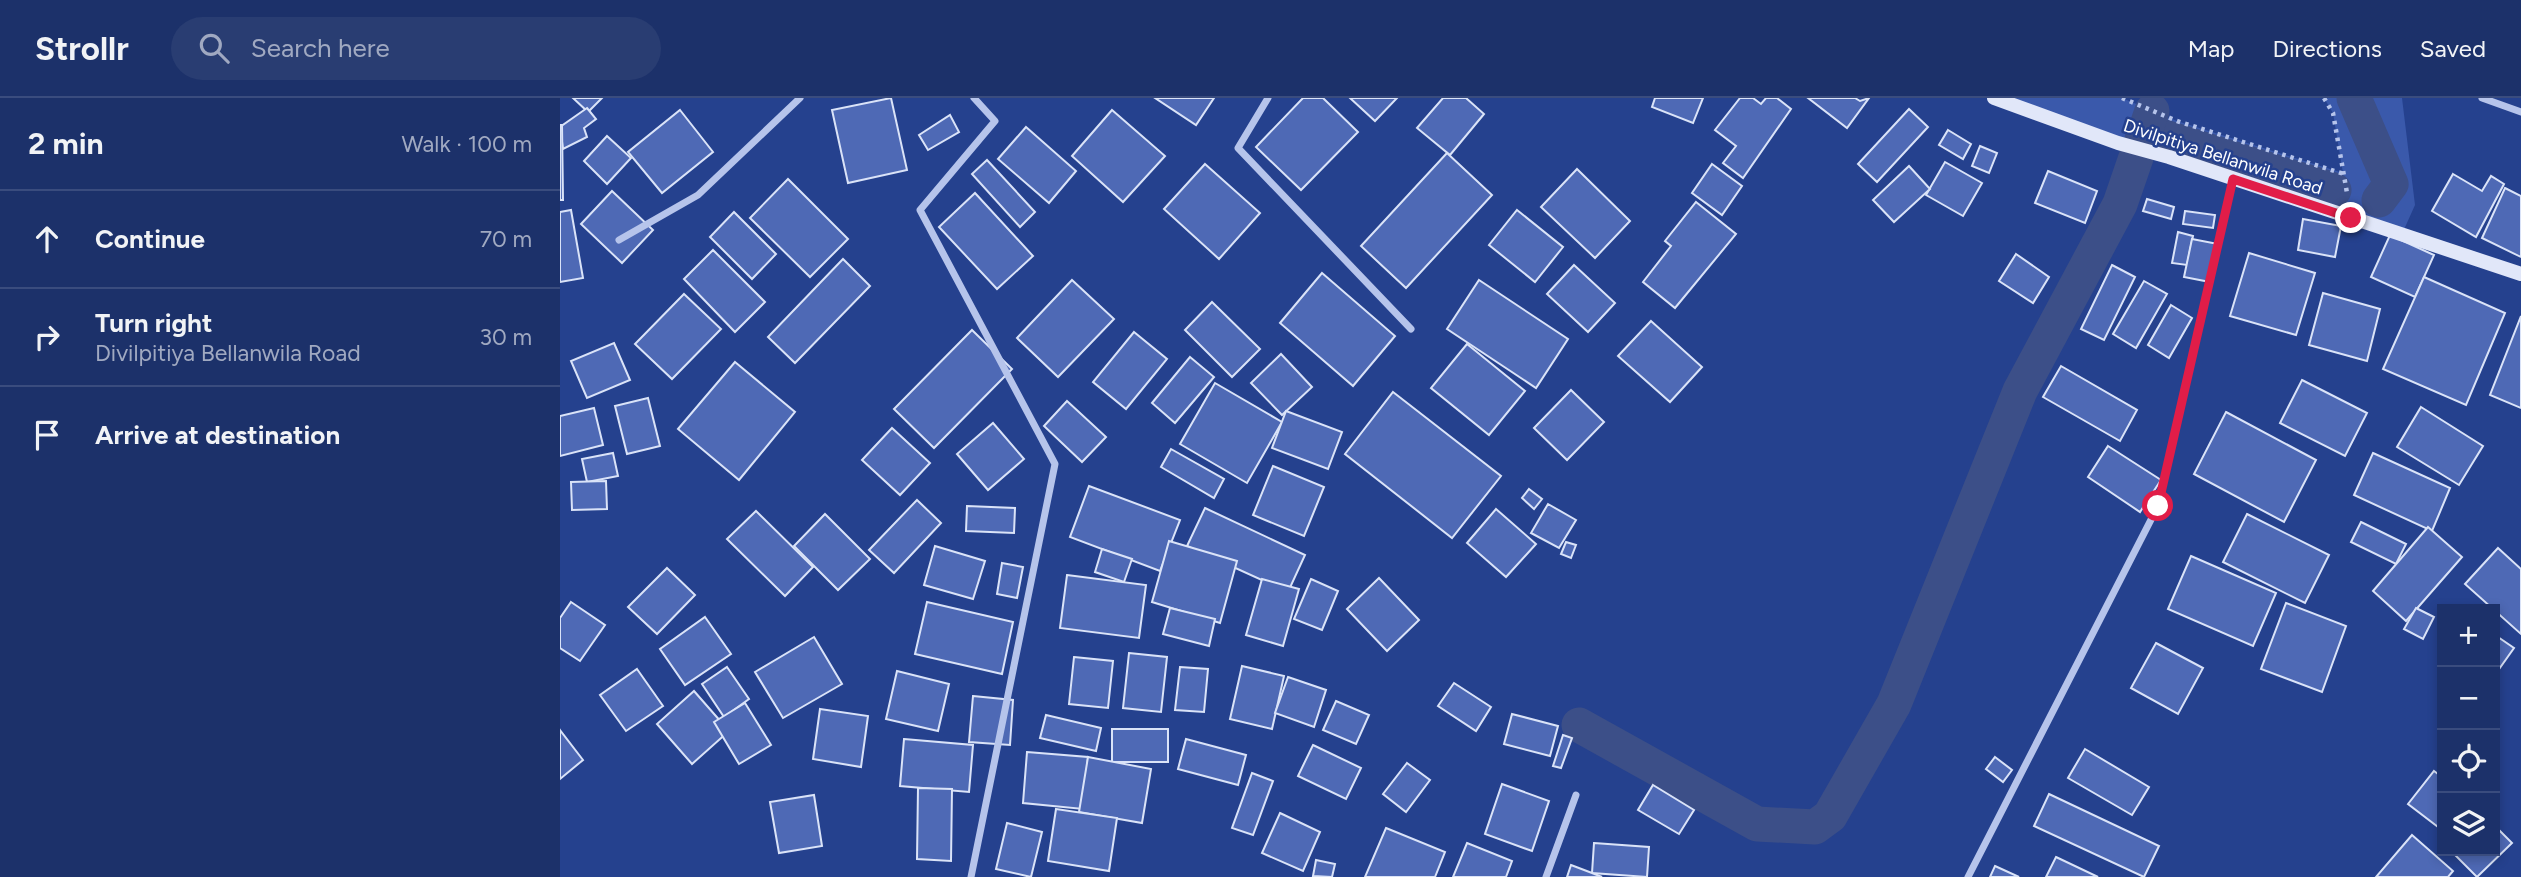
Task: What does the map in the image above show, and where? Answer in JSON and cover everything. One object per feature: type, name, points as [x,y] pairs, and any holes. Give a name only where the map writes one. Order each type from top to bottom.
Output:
[{"type":"street","points":[[620,240],[698,195],[800,98]]},
{"type":"street","points":[[971,877],[1055,464],[920,210],[995,121],[974,98]]},
{"type":"street","points":[[1268,98],[1238,148],[1411,329]]},
{"type":"street","name":"Divilpitiya Bellanwila Road","points":[[1994,98],[2118,143],[2521,274]]},
{"type":"street","points":[[2482,98],[2521,112]]},
{"type":"street","points":[[1968,877],[2158,506],[2233,179]]},
{"type":"street","points":[[1546,877],[1576,795]]},
{"type":"path","points":[[2122,98],[2177,121],[2344,174],[2333,113],[2324,98]]},
{"type":"shaded area","points":[[1994,98],[2122,98],[2177,121],[2343,173],[2333,113],[2324,98],[2402,98],[2415,205],[2402,234]]},
{"type":"building","points":[[573,98],[602,98],[588,112]]},
{"type":"building","points":[[891,98],[907,170],[848,183],[832,110]]},
{"type":"building","points":[[1155,98],[1214,98],[1196,125]]},
{"type":"building","points":[[1303,98],[1323,98],[1358,132],[1301,190],[1256,147]]},
{"type":"building","points":[[1350,98],[1397,98],[1375,121]]},
{"type":"building","points":[[1443,98],[1466,98],[1484,114],[1450,155],[1417,128]]},
{"type":"building","points":[[1655,98],[1703,98],[1693,123],[1652,107]]},
{"type":"building","points":[[1740,98],[1753,98],[1761,104],[1766,98],[1777,98],[1791,109],[1743,178],[1723,163],[1736,146],[1715,130]]},
{"type":"building","points":[[1808,98],[1855,98],[1860,101],[1869,98],[1847,128]]},
{"type":"building","points":[[587,108],[596,119],[584,128],[587,137],[563,149],[560,127]]},
{"type":"building","points":[[1909,109],[1928,127],[1877,182],[1858,164]]},
{"type":"building","points":[[680,110],[713,152],[662,193],[628,152]]},
{"type":"building","points":[[1112,110],[1165,156],[1123,202],[1072,156]]},
{"type":"building","points":[[950,115],[959,132],[928,150],[919,135]]},
{"type":"building","points":[[562,125],[563,200],[560,200]]},
{"type":"building","points":[[1026,127],[1076,171],[1049,203],[998,159]]},
{"type":"building","points":[[1948,130],[1971,144],[1963,159],[1939,145]]},
{"type":"building","points":[[607,136],[631,158],[607,184],[584,161]]},
{"type":"building","points":[[1980,146],[1997,153],[1989,173],[1972,166]]},
{"type":"building","points":[[1447,153],[1492,195],[1406,288],[1361,246]]},
{"type":"building","points":[[987,160],[1035,212],[1020,227],[972,174]]},
{"type":"building","points":[[1945,162],[1982,183],[1963,216],[1926,195]]},
{"type":"building","points":[[1205,164],[1260,213],[1219,259],[1164,209]]},
{"type":"building","points":[[1712,164],[1742,186],[1722,215],[1692,193]]},
{"type":"building","points":[[1909,166],[1930,189],[1894,222],[1873,200]]},
{"type":"building","points":[[1577,169],[1630,221],[1595,258],[1541,207]]},
{"type":"building","points":[[2048,171],[2097,191],[2085,223],[2035,203]]},
{"type":"building","points":[[2453,174],[2482,191],[2491,176],[2504,184],[2476,237],[2432,211]]},
{"type":"building","points":[[788,179],[848,239],[810,277],[750,218]]},
{"type":"building","points":[[2505,188],[2521,196],[2521,257],[2482,238]]},
{"type":"building","points":[[612,191],[653,230],[622,263],[581,224]]},
{"type":"building","points":[[975,193],[1033,256],[997,289],[939,227]]},
{"type":"building","points":[[2147,199],[2174,207],[2171,219],[2143,211]]},
{"type":"building","points":[[1696,202],[1736,234],[1675,308],[1643,282],[1671,246],[1665,241]]},
{"type":"building","points":[[571,210],[583,278],[560,282],[560,212]]},
{"type":"building","points":[[1517,210],[1563,247],[1535,282],[1489,245]]},
{"type":"building","points":[[2185,211],[2215,215],[2213,228],[2183,224]]},
{"type":"building","points":[[734,212],[776,254],[752,279],[710,237]]},
{"type":"building","points":[[2303,219],[2341,226],[2335,257],[2298,250]]},
{"type":"building","points":[[2178,232],[2193,236],[2187,265],[2172,263]]},
{"type":"building","points":[[2390,235],[2434,255],[2415,297],[2371,277]]},
{"type":"building","points":[[2192,239],[2218,244],[2210,282],[2184,277]]},
{"type":"building","points":[[713,250],[765,302],[735,332],[684,279]]},
{"type":"building","points":[[2249,253],[2315,273],[2296,335],[2230,316]]},
{"type":"building","points":[[2016,254],[2049,277],[2033,303],[1999,281]]},
{"type":"building","points":[[843,259],[870,286],[795,363],[768,337]]},
{"type":"building","points":[[1574,265],[1615,303],[1588,332],[1547,294]]},
{"type":"building","points":[[2112,265],[2135,277],[2104,340],[2081,329]]},
{"type":"building","points":[[1322,273],[1395,336],[1353,386],[1280,323]]},
{"type":"building","points":[[2424,277],[2505,313],[2466,405],[2383,369]]},
{"type":"building","points":[[1072,280],[1114,319],[1058,377],[1017,338]]},
{"type":"building","points":[[1479,280],[1568,339],[1536,388],[1447,329]]},
{"type":"building","points":[[2144,281],[2167,294],[2136,348],[2113,334]]},
{"type":"building","points":[[2323,293],[2380,309],[2367,361],[2309,345]]},
{"type":"building","points":[[684,294],[721,329],[672,379],[635,344]]},
{"type":"building","points":[[1212,302],[1260,349],[1232,377],[1185,330]]},
{"type":"building","points":[[2171,305],[2192,318],[2169,358],[2148,345]]},
{"type":"building","points":[[2521,316],[2521,408],[2490,395]]},
{"type":"building","points":[[1651,321],[1702,367],[1670,402],[1618,356]]},
{"type":"building","points":[[972,330],[1012,369],[934,448],[894,409]]},
{"type":"building","points":[[1134,332],[1167,359],[1126,409],[1093,382]]},
{"type":"building","points":[[614,343],[630,380],[587,398],[571,361]]},
{"type":"building","points":[[1467,344],[1525,391],[1489,435],[1431,388]]},
{"type":"building","points":[[1281,354],[1312,387],[1282,415],[1251,383]]},
{"type":"building","points":[[1190,357],[1214,377],[1175,423],[1152,403]]},
{"type":"building","points":[[735,362],[795,412],[739,480],[678,429]]},
{"type":"building","points":[[2061,366],[2137,410],[2120,441],[2043,397]]},
{"type":"building","points":[[2302,380],[2367,413],[2345,456],[2280,423]]},
{"type":"building","points":[[1215,383],[1282,422],[1247,483],[1180,444]]},
{"type":"building","points":[[1571,390],[1604,422],[1567,460],[1534,428]]},
{"type":"building","points":[[1393,392],[1501,476],[1452,538],[1345,454]]},
{"type":"building","points":[[648,398],[660,446],[627,454],[615,406]]},
{"type":"building","points":[[1067,401],[1106,437],[1082,462],[1044,426]]},
{"type":"building","points":[[2421,407],[2483,446],[2459,485],[2397,447]]},
{"type":"building","points":[[594,408],[603,445],[560,456],[560,416]]},
{"type":"building","points":[[1286,411],[1342,432],[1328,469],[1272,448]]},
{"type":"building","points":[[2226,412],[2316,460],[2284,522],[2194,474]]},
{"type":"building","points":[[993,423],[1024,459],[988,490],[957,454]]},
{"type":"building","points":[[892,428],[930,463],[900,495],[862,460]]},
{"type":"building","points":[[2108,446],[2161,480],[2140,512],[2088,477]]},
{"type":"building","points":[[1171,449],[1224,479],[1214,498],[1161,467]]},
{"type":"building","points":[[613,453],[618,476],[587,482],[582,459]]},
{"type":"building","points":[[2373,453],[2450,488],[2432,531],[2354,495]]},
{"type":"building","points":[[1273,466],[1324,487],[1304,536],[1253,515]]},
{"type":"building","points":[[606,481],[607,509],[572,510],[571,482]]},
{"type":"building","points":[[1089,486],[1180,520],[1160,571],[1070,537]]},
{"type":"building","points":[[1529,489],[1542,499],[1534,509],[1522,498]]},
{"type":"building","points":[[917,500],[941,523],[894,573],[869,550]]},
{"type":"building","points":[[1548,504],[1576,520],[1559,548],[1531,533]]},
{"type":"building","points":[[967,506],[1015,508],[1014,533],[966,531]]},
{"type":"building","points":[[1205,508],[1305,555],[1288,592],[1187,546]]},
{"type":"building","points":[[1496,509],[1536,544],[1506,577],[1467,543]]},
{"type":"building","points":[[756,511],[813,567],[785,596],[727,539]]},
{"type":"building","points":[[825,514],[870,559],[838,590],[794,546]]},
{"type":"building","points":[[2247,514],[2329,555],[2305,603],[2223,562]]},
{"type":"building","points":[[2361,522],[2406,544],[2396,564],[2351,542]]},
{"type":"building","points":[[2428,527],[2462,557],[2406,621],[2373,591]]},
{"type":"building","points":[[1169,541],[1237,561],[1220,623],[1152,602]]},
{"type":"building","points":[[1566,542],[1576,545],[1571,558],[1561,554]]},
{"type":"building","points":[[935,546],[985,561],[973,599],[924,585]]},
{"type":"building","points":[[2498,548],[2521,569],[2521,634],[2500,615],[2500,604],[2487,604],[2465,584]]},
{"type":"building","points":[[1102,549],[1132,559],[1124,582],[1095,572]]},
{"type":"building","points":[[2191,556],[2276,593],[2253,646],[2168,609]]},
{"type":"building","points":[[1002,563],[1023,567],[1017,598],[997,594]]},
{"type":"building","points":[[667,568],[695,595],[657,634],[628,607]]},
{"type":"building","points":[[1067,575],[1146,585],[1139,638],[1060,628]]},
{"type":"building","points":[[1379,578],[1419,620],[1387,651],[1347,609]]},
{"type":"building","points":[[1262,579],[1299,589],[1283,646],[1246,635]]},
{"type":"building","points":[[1311,579],[1338,591],[1322,630],[1294,619]]},
{"type":"building","points":[[571,602],[605,625],[580,661],[560,648],[560,618]]},
{"type":"building","points":[[927,602],[1013,622],[1002,674],[915,654]]},
{"type":"building","points":[[2286,603],[2346,626],[2322,692],[2261,669]]},
{"type":"building","points":[[1170,608],[1215,619],[1209,646],[1163,634]]},
{"type":"building","points":[[2416,608],[2434,617],[2423,639],[2404,629]]},
{"type":"building","points":[[705,617],[731,654],[685,685],[660,649]]},
{"type":"building","points":[[814,637],[842,684],[783,718],[755,672]]},
{"type":"building","points":[[2500,638],[2514,648],[2500,668]]},
{"type":"building","points":[[2156,643],[2203,668],[2178,714],[2131,688]]},
{"type":"building","points":[[1129,653],[1167,657],[1161,712],[1123,708]]},
{"type":"building","points":[[1074,657],[1113,661],[1108,708],[1069,704]]},
{"type":"building","points":[[1242,666],[1284,676],[1272,729],[1230,719]]},
{"type":"building","points":[[727,667],[749,699],[724,717],[702,684]]},
{"type":"building","points":[[1180,667],[1208,669],[1204,712],[1175,710]]},
{"type":"building","points":[[637,669],[663,706],[626,731],[600,695]]},
{"type":"building","points":[[897,671],[949,684],[938,731],[886,719]]},
{"type":"building","points":[[1288,677],[1326,690],[1314,727],[1275,713]]},
{"type":"building","points":[[1454,683],[1491,707],[1476,731],[1438,706]]},
{"type":"building","points":[[694,691],[729,731],[692,764],[657,724]]},
{"type":"building","points":[[973,696],[1013,700],[1010,745],[969,742]]},
{"type":"building","points":[[1336,701],[1369,715],[1356,744],[1323,730]]},
{"type":"building","points":[[745,703],[771,745],[739,764],[714,722]]},
{"type":"building","points":[[820,709],[868,716],[861,767],[813,759]]},
{"type":"building","points":[[1512,714],[1558,726],[1550,756],[1504,744]]},
{"type":"building","points":[[1046,715],[1101,728],[1096,751],[1040,738]]},
{"type":"building","points":[[1112,729],[1168,729],[1168,762],[1112,762]]},
{"type":"building","points":[[560,730],[583,760],[560,779]]},
{"type":"building","points":[[1563,735],[1572,738],[1561,768],[1553,766]]},
{"type":"building","points":[[904,739],[973,745],[969,792],[900,786]]},
{"type":"building","points":[[1186,739],[1246,755],[1238,785],[1178,769]]},
{"type":"building","points":[[1313,745],[1361,768],[1346,799],[1298,776]]},
{"type":"building","points":[[2085,749],[2149,787],[2132,815],[2068,778]]},
{"type":"building","points":[[1027,752],[1088,757],[1083,809],[1023,803]]},
{"type":"building","points":[[1088,757],[1151,769],[1142,823],[1079,812]]},
{"type":"building","points":[[1995,757],[2012,770],[2003,782],[1986,769]]},
{"type":"building","points":[[1407,763],[1430,780],[1406,812],[1383,794]]},
{"type":"building","points":[[2434,771],[2437,773],[2437,826],[2408,804]]},
{"type":"building","points":[[1252,773],[1273,781],[1253,835],[1232,828]]},
{"type":"building","points":[[1502,784],[1549,801],[1532,851],[1485,834]]},
{"type":"building","points":[[1653,785],[1694,810],[1679,834],[1638,810]]},
{"type":"building","points":[[918,788],[952,789],[951,861],[917,859]]},
{"type":"building","points":[[2049,794],[2159,846],[2144,877],[2034,826]]},
{"type":"building","points":[[814,795],[822,846],[779,853],[770,802]]},
{"type":"building","points":[[1056,809],[1117,818],[1109,871],[1048,861]]},
{"type":"building","points":[[1280,813],[1320,832],[1303,871],[1262,853]]},
{"type":"building","points":[[1007,823],[1042,832],[1031,877],[996,869]]},
{"type":"building","points":[[1386,828],[1445,852],[1435,877],[1365,877]]},
{"type":"building","points":[[2500,831],[2512,843],[2500,855]]},
{"type":"building","points":[[2412,835],[2453,871],[2448,877],[2376,877]]},
{"type":"building","points":[[1467,843],[1512,861],[1506,877],[1453,877]]},
{"type":"building","points":[[1594,843],[1649,847],[1647,877],[1592,873]]},
{"type":"building","points":[[2456,856],[2499,856],[2477,877]]},
{"type":"building","points":[[2056,857],[2098,877],[2046,877]]},
{"type":"building","points":[[1316,860],[1335,864],[1332,877],[1313,876]]},
{"type":"building","points":[[1571,865],[1592,873],[1602,877],[1567,877]]},
{"type":"building","points":[[1995,866],[2019,877],[1990,877]]},
{"type":"waterway","points":[[2354,98],[2391,184],[2379,200]]},
{"type":"waterway","points":[[1579,725],[1757,824],[1815,827],[1830,816],[1894,704],[2020,391],[2120,204],[2152,111]]},
{"type":"waterway","points":[[2145,131],[2334,190]]},
{"type":"route","points":[[2158,506],[2233,179],[2351,218]]}]
